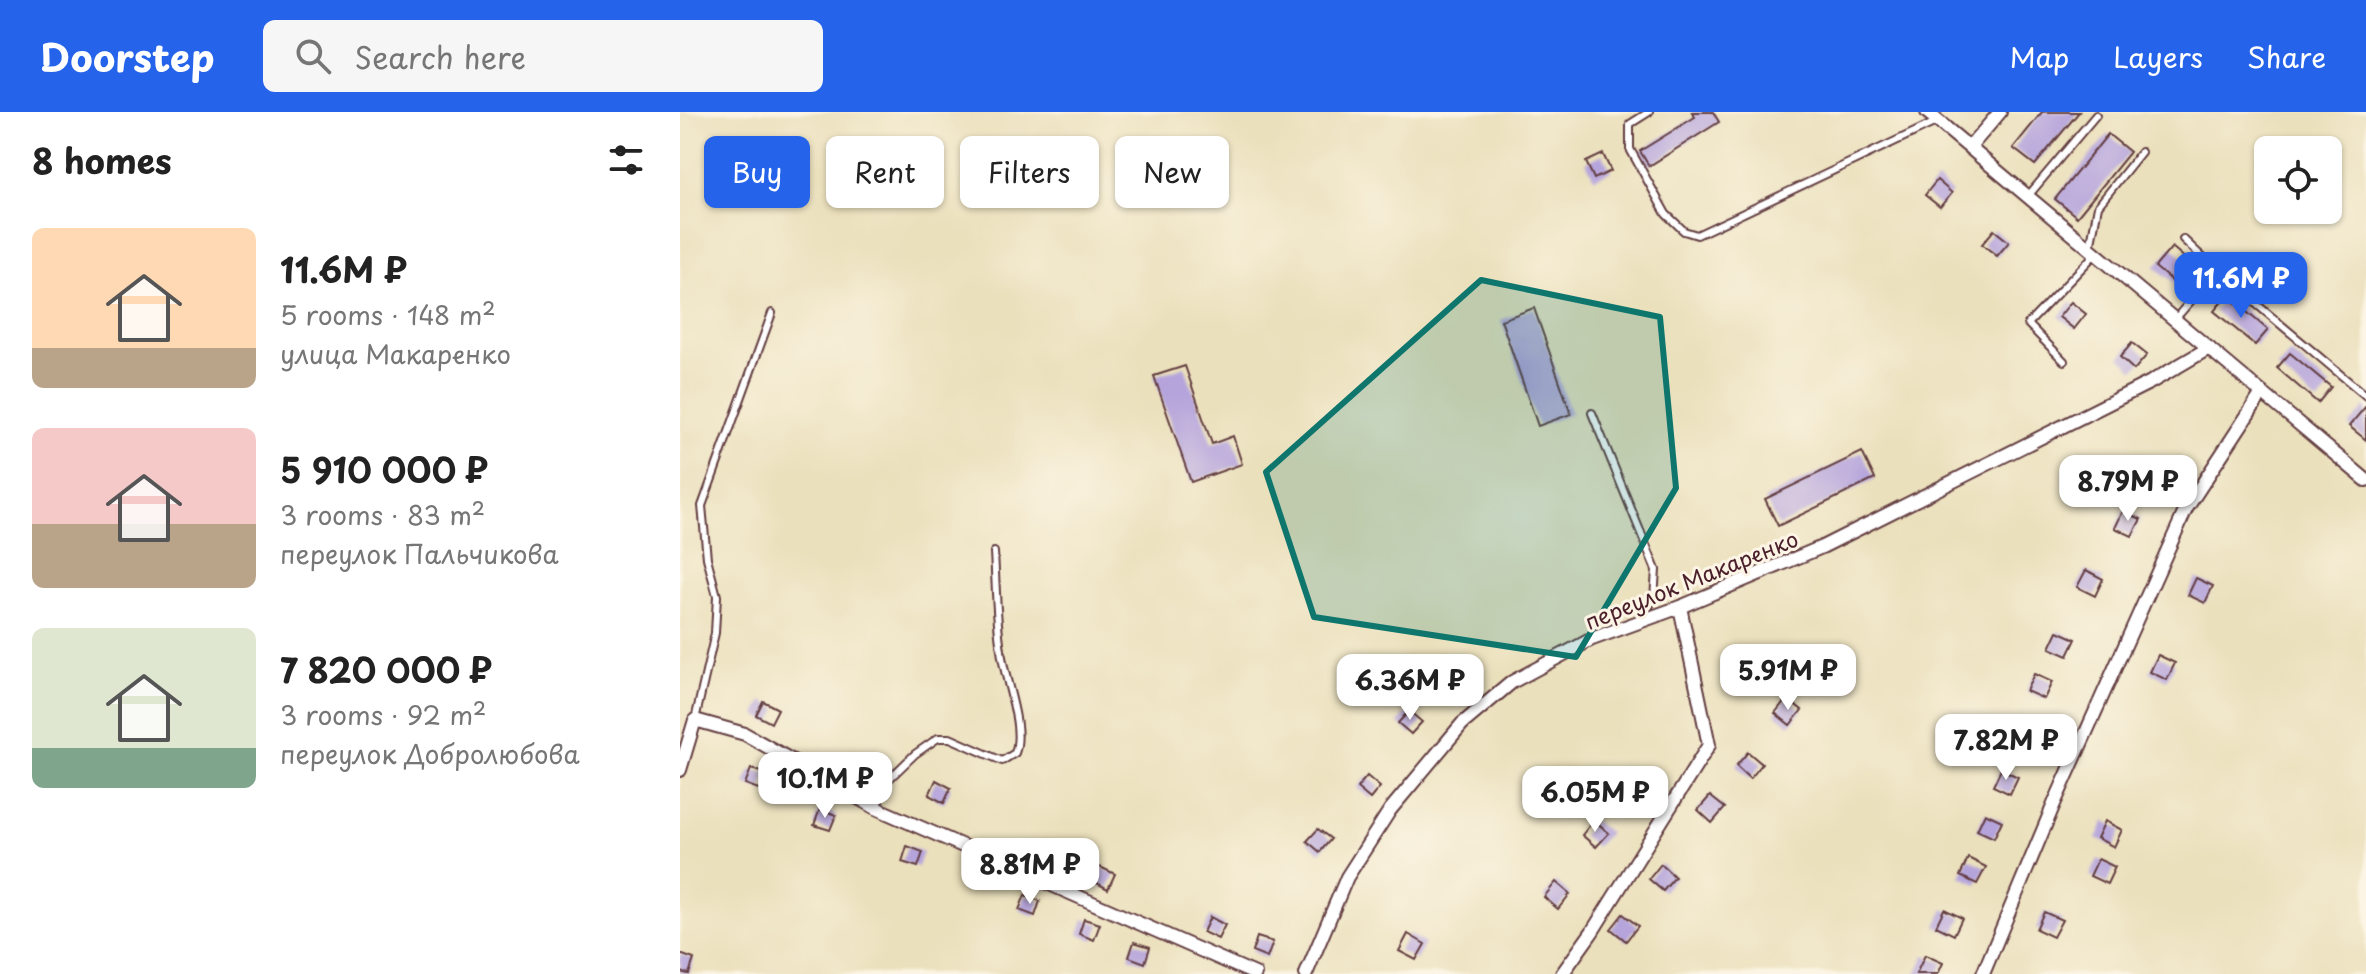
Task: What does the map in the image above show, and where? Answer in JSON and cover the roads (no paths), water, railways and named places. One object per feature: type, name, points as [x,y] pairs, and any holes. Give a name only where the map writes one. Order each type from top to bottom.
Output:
[{"type":"street","points":[[1927,112],[2366,480]]},
{"type":"street","points":[[1970,147],[2000,112]]},
{"type":"street","name":"переулок Макаренко","points":[[1306,974],[1347,877],[1390,810],[1462,724],[1512,682],[1592,639],[1680,607],[1822,547],[2151,382],[2209,348]]},
{"type":"street","points":[[1983,974],[2054,804],[2186,509],[2262,393]]},
{"type":"street","points":[[1562,974],[1592,932],[1709,745],[1680,607]]},
{"type":"street","points":[[680,770],[695,720],[745,734],[876,808],[1255,974]]},
{"type":"lane","points":[[1649,112],[1630,124],[1630,149],[1666,214],[1684,231],[1697,235],[1938,121]]},
{"type":"lane","points":[[2028,196],[2096,115]]},
{"type":"lane","points":[[2064,361],[2028,324],[2093,251],[2098,206],[2141,152]]},
{"type":"lane","points":[[2183,239],[2366,396]]},
{"type":"lane","points":[[2175,319],[2217,271]]},
{"type":"lane","points":[[695,720],[715,633],[717,596],[707,558],[702,506],[772,313]]},
{"type":"lane","points":[[1592,413],[1656,570],[1654,598],[1641,621]]},
{"type":"lane","points":[[876,808],[887,781],[915,754],[938,738],[950,738],[1002,761],[1015,753],[1018,745],[1017,726],[1001,651],[994,552]]}]
